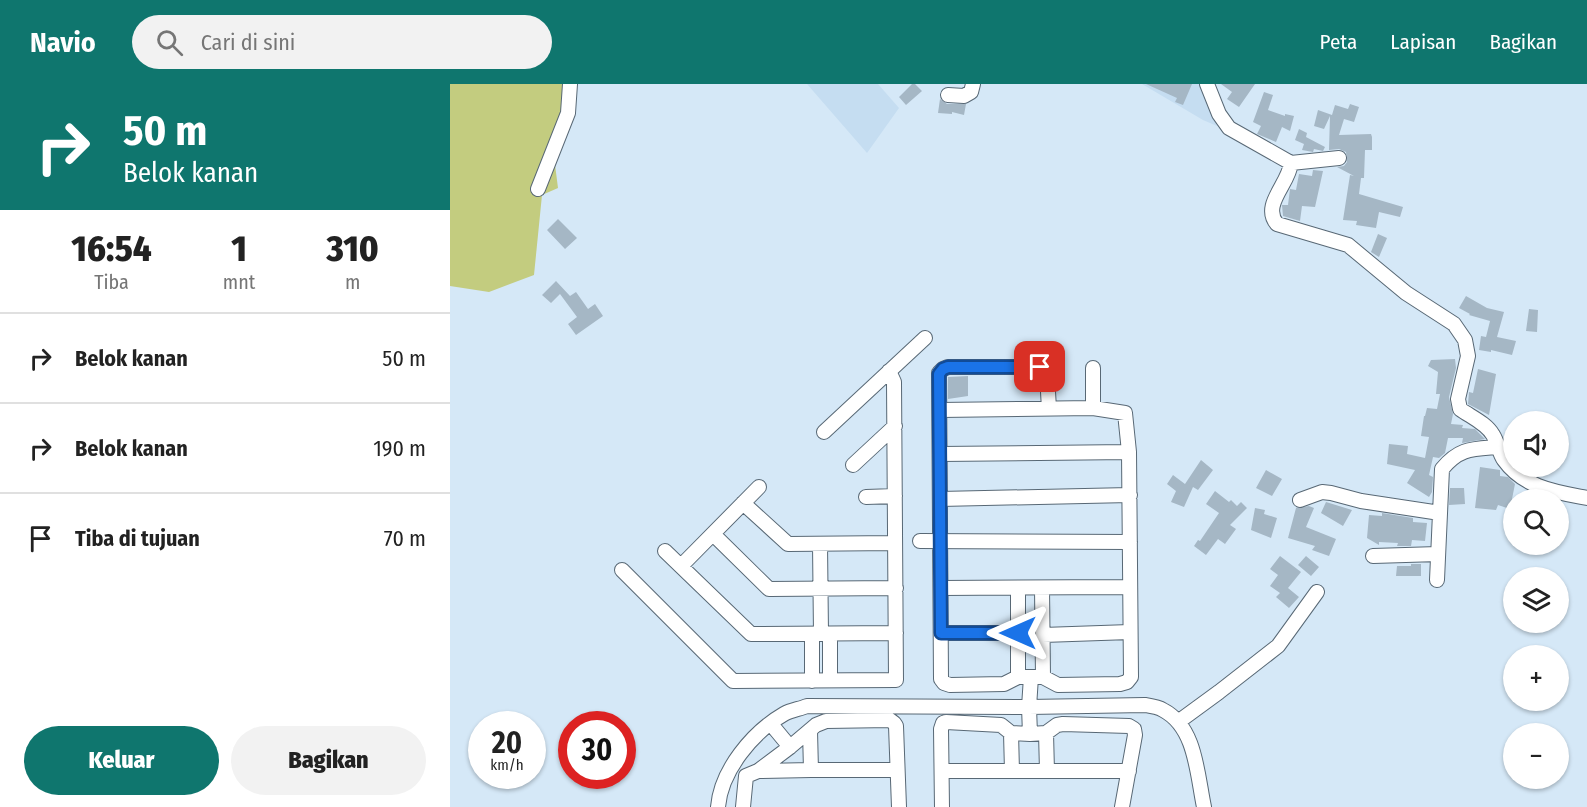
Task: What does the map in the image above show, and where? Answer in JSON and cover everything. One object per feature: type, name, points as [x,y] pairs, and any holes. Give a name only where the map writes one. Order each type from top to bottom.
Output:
[{"type":"street","points":[[538,189],[568,113],[570,84]]},
{"type":"street","points":[[948,95],[964,96],[971,92],[973,84]]},
{"type":"street","points":[[1207,84],[1219,114],[1229,128],[1291,163],[1339,158]]},
{"type":"street","points":[[1291,163],[1286,179],[1271,208],[1272,218],[1277,224],[1348,245],[1406,293],[1454,324],[1465,340],[1468,356],[1458,399],[1460,409],[1487,427],[1494,436],[1504,461],[1522,477],[1543,490],[1587,498]]},
{"type":"street","points":[[824,432],[925,338]]},
{"type":"street","points":[[940,410],[1049,409],[1093,408],[1125,413],[1130,495],[1131,677],[1127,682],[1120,684],[1058,685],[1031,677],[1004,684],[950,685],[941,679],[939,374],[948,367],[1040,367],[1045,369],[1049,409]]},
{"type":"street","points":[[1092,368],[1093,408]]},
{"type":"street","points":[[622,570],[733,681],[896,680],[895,426],[894,382],[889,371]]},
{"type":"street","points":[[853,465],[895,426]]},
{"type":"street","points":[[1437,580],[1442,469],[1452,457],[1473,449],[1497,447]]},
{"type":"street","points":[[940,454],[1129,452]]},
{"type":"street","points":[[1300,500],[1322,492],[1361,501],[1440,513]]},
{"type":"street","points":[[681,566],[751,495],[788,544],[895,543]]},
{"type":"street","points":[[940,499],[1130,495]]},
{"type":"street","points":[[866,497],[895,496]]},
{"type":"street","points":[[713,534],[769,589],[896,588]]},
{"type":"street","points":[[920,541],[1130,542]]},
{"type":"street","points":[[820,544],[820,705]]},
{"type":"street","points":[[665,551],[751,634],[896,633]]},
{"type":"street","points":[[1373,556],[1438,554]]},
{"type":"street","points":[[941,588],[1129,587]]},
{"type":"street","points":[[1018,588],[1018,633],[1031,677]]},
{"type":"street","points":[[1030,734],[1031,677],[1042,635],[1042,588]]},
{"type":"street","points":[[1178,722],[1278,646],[1317,592]]},
{"type":"street","points":[[1042,635],[1130,632]]},
{"type":"street","points":[[941,633],[1018,633]]},
{"type":"street","points":[[717,807],[719,792],[735,760],[771,724],[786,713],[807,706],[1145,705],[1162,709],[1185,730],[1191,744],[1204,807]]},
{"type":"street","points":[[742,807],[746,776],[758,771],[816,725],[826,721],[890,720],[896,726],[898,807]]},
{"type":"street","points":[[942,807],[941,729],[943,723],[946,722],[1001,725],[1011,733],[1030,734],[1046,733],[1057,725],[1063,724],[1129,726],[1134,729],[1136,735],[1122,807]]},
{"type":"street","points":[[771,724],[790,747]]},
{"type":"street","points":[[810,730],[811,770]]},
{"type":"street","points":[[1011,733],[1012,771]]},
{"type":"street","points":[[1046,733],[1047,771]]},
{"type":"street","points":[[758,771],[897,770]]},
{"type":"street","points":[[942,771],[1129,771]]},
{"type":"shaded area","points":[[807,84],[878,84],[899,108],[867,153]]},
{"type":"shaded area","points":[[1142,84],[1202,84],[1217,126],[1203,120]]},
{"type":"green space","points":[[450,84],[563,84],[575,109],[553,149],[558,188],[542,195],[534,275],[489,292],[450,286]]},
{"type":"building","points":[[912,84],[922,91],[906,105],[899,97]]},
{"type":"building","points":[[1146,84],[1192,84],[1183,105],[1175,102],[1177,98]]},
{"type":"building","points":[[1221,84],[1255,84],[1239,107],[1227,99],[1232,92]]},
{"type":"building","points":[[1264,92],[1273,95],[1268,110],[1285,116],[1285,114],[1294,116],[1290,131],[1282,127],[1276,142],[1257,134],[1261,126],[1253,122]]},
{"type":"building","points":[[940,99],[947,104],[966,104],[964,115],[952,112],[952,114],[938,113]]},
{"type":"building","points":[[1350,104],[1359,107],[1354,122],[1344,119],[1339,135],[1371,134],[1372,137],[1372,150],[1365,150],[1364,178],[1361,178],[1359,194],[1403,207],[1400,217],[1379,212],[1376,228],[1356,225],[1357,221],[1343,220],[1350,175],[1354,176],[1337,167],[1344,166],[1347,162],[1346,152],[1339,149],[1329,150],[1330,116],[1324,129],[1314,126],[1318,110],[1332,115],[1335,105],[1348,109]]},
{"type":"building","points":[[1299,129],[1307,133],[1306,137],[1325,147],[1323,151],[1302,150],[1304,144],[1295,140]]},
{"type":"building","points":[[1313,170],[1323,171],[1315,207],[1302,206],[1300,221],[1283,216],[1282,205],[1288,205],[1290,189],[1296,190],[1299,174],[1312,176]]},
{"type":"building","points":[[558,219],[577,238],[565,249],[547,230]]},
{"type":"building","points":[[1378,234],[1387,238],[1379,257],[1371,252]]},
{"type":"building","points":[[556,281],[570,296],[576,292],[588,309],[595,304],[603,316],[576,335],[568,324],[577,317],[560,294],[551,303],[542,295]]},
{"type":"building","points":[[1466,296],[1487,308],[1504,312],[1497,337],[1516,341],[1512,355],[1479,350],[1481,336],[1486,337],[1490,321],[1469,315],[1459,308]]},
{"type":"building","points":[[1529,309],[1538,310],[1537,332],[1526,331]]},
{"type":"building","points":[[1455,359],[1456,368],[1449,397],[1453,414],[1451,424],[1475,429],[1485,439],[1462,443],[1463,438],[1448,438],[1445,453],[1439,458],[1433,457],[1429,475],[1433,477],[1432,492],[1429,497],[1407,483],[1415,470],[1387,464],[1389,444],[1408,446],[1407,454],[1425,458],[1429,437],[1421,436],[1424,416],[1427,408],[1437,409],[1440,394],[1436,394],[1438,372],[1428,366],[1431,360]]},
{"type":"building","points":[[1478,369],[1496,374],[1489,415],[1468,404],[1469,392],[1473,393]]},
{"type":"building","points":[[968,376],[968,396],[948,399],[948,377]]},
{"type":"building","points":[[1201,460],[1213,470],[1198,490],[1193,487],[1184,507],[1171,502],[1176,491],[1167,484],[1173,475],[1185,484]]},
{"type":"building","points":[[1480,467],[1500,470],[1500,476],[1508,477],[1515,484],[1514,489],[1503,489],[1503,507],[1498,505],[1496,510],[1475,508]]},
{"type":"building","points":[[1266,470],[1282,479],[1272,496],[1256,488]]},
{"type":"building","points":[[1450,488],[1464,488],[1465,504],[1449,505]]},
{"type":"building","points":[[1215,491],[1229,502],[1231,500],[1237,506],[1241,502],[1247,508],[1230,525],[1236,529],[1225,544],[1218,539],[1206,555],[1194,546],[1219,513],[1206,504]]},
{"type":"building","points":[[1326,502],[1352,510],[1343,526],[1321,513]]},
{"type":"building","points":[[1309,506],[1314,508],[1306,527],[1336,539],[1329,556],[1312,550],[1315,546],[1288,538],[1296,508]]},
{"type":"building","points":[[1255,508],[1265,510],[1264,514],[1277,518],[1271,538],[1251,530]]},
{"type":"building","points":[[1382,513],[1413,518],[1413,522],[1427,523],[1425,541],[1412,540],[1411,546],[1397,546],[1398,543],[1379,542],[1379,545],[1367,538],[1369,515],[1382,516]]},
{"type":"building","points":[[1280,556],[1301,572],[1288,588],[1299,597],[1289,608],[1276,597],[1280,593],[1270,586],[1278,575],[1270,569]]},
{"type":"building","points":[[1306,556],[1319,567],[1311,576],[1298,565]]},
{"type":"building","points":[[1411,564],[1421,564],[1421,576],[1396,576],[1397,566],[1411,566]]},
{"type":"route","points":[[1018,633],[941,633],[939,374],[948,367],[1040,367]]}]
